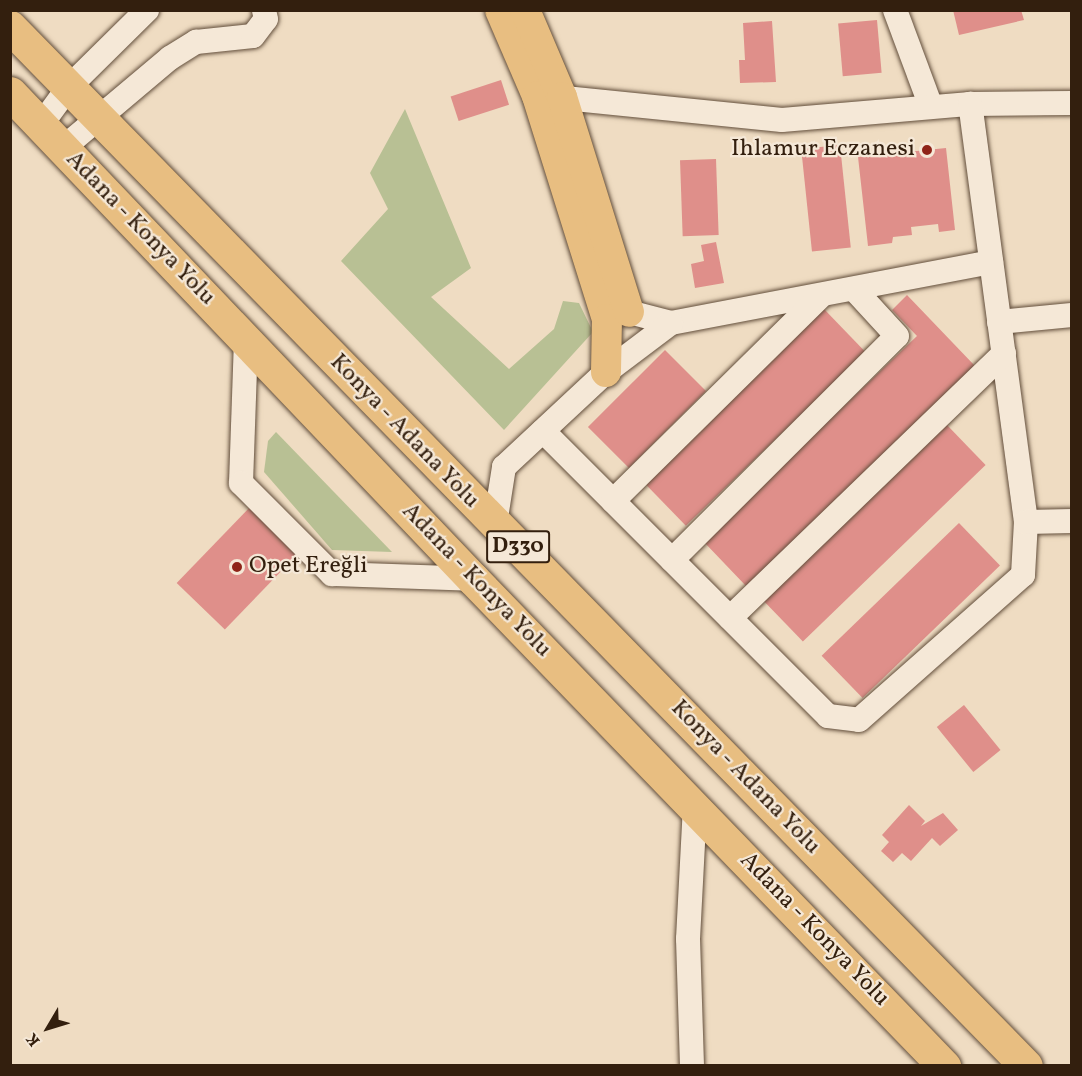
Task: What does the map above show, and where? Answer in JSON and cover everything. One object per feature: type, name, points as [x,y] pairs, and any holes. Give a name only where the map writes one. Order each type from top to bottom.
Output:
[{"type":"highway","name":"Konya - Adana Yolu","points":[[10,27],[1026,1065]]},
{"type":"highway","name":"Adana - Konya Yolu","points":[[10,93],[473,579],[944,1065]]},
{"type":"main road","points":[[500,10],[550,97],[629,312]]},
{"type":"main road","points":[[525,10],[550,97],[607,319],[606,372]]},
{"type":"street","points":[[52,136],[68,88],[147,10]]},
{"type":"street","points":[[52,136],[99,120],[170,58],[196,42],[253,36],[266,18],[264,10]]},
{"type":"street","points":[[895,10],[931,107]]},
{"type":"street","points":[[550,97],[782,120],[970,104],[1071,103]]},
{"type":"street","points":[[543,431],[828,716],[859,720],[1023,575],[1026,522],[970,104]]},
{"type":"street","points":[[629,312],[671,323],[991,262]]},
{"type":"street","points":[[672,561],[897,336],[854,289]]},
{"type":"street","points":[[613,501],[822,295]]},
{"type":"street","points":[[999,322],[1071,315]]},
{"type":"street","points":[[495,524],[504,467],[606,372],[671,323]]},
{"type":"street","points":[[246,340],[241,483],[332,574],[473,579]]},
{"type":"street","points":[[730,618],[1004,353]]},
{"type":"street","points":[[1026,522],[1071,521]]},
{"type":"street","points":[[692,1065],[688,939],[695,807]]},
{"type":"green space","points":[[405,109],[471,268],[431,297],[509,369],[554,329],[563,301],[579,303],[593,332],[504,430],[341,261],[388,209],[370,173]]},
{"type":"green space","points":[[276,432],[392,552],[332,550],[264,472],[268,441]]},
{"type":"building","points":[[953,10],[1021,10],[1024,20],[959,35]]},
{"type":"building","points":[[877,20],[882,73],[843,76],[838,23]]},
{"type":"building","points":[[772,21],[776,82],[740,83],[739,60],[745,60],[743,23]]},
{"type":"building","points":[[501,80],[509,105],[459,121],[451,96]]},
{"type":"building","points":[[840,145],[851,247],[812,252],[801,149]]},
{"type":"building","points":[[946,148],[955,230],[939,232],[938,224],[911,227],[912,235],[893,237],[892,243],[868,246],[858,157]]},
{"type":"building","points":[[716,159],[719,235],[683,236],[680,160]]},
{"type":"building","points":[[716,242],[724,283],[695,288],[691,264],[704,261],[701,245]]},
{"type":"building","points":[[907,295],[975,366],[746,586],[703,541],[917,336],[892,310]]},
{"type":"building","points":[[824,309],[866,352],[686,526],[644,483]]},
{"type":"building","points":[[665,350],[706,391],[629,468],[588,427]]},
{"type":"building","points":[[946,424],[986,465],[803,641],[763,600]]},
{"type":"building","points":[[251,506],[299,553],[225,630],[177,583]]},
{"type":"building","points":[[959,523],[1000,565],[863,698],[822,656]]},
{"type":"building","points":[[964,705],[1001,750],[973,772],[937,727]]},
{"type":"building","points":[[909,805],[925,821],[921,826],[943,813],[958,830],[940,846],[932,838],[911,861],[902,853],[893,862],[881,851],[889,842],[882,835]]},
{"type":"place","name":"Ihlamur Eczanesi","points":[[927,150]]},
{"type":"place","name":"Opet Ereğli","points":[[237,567]]}]
